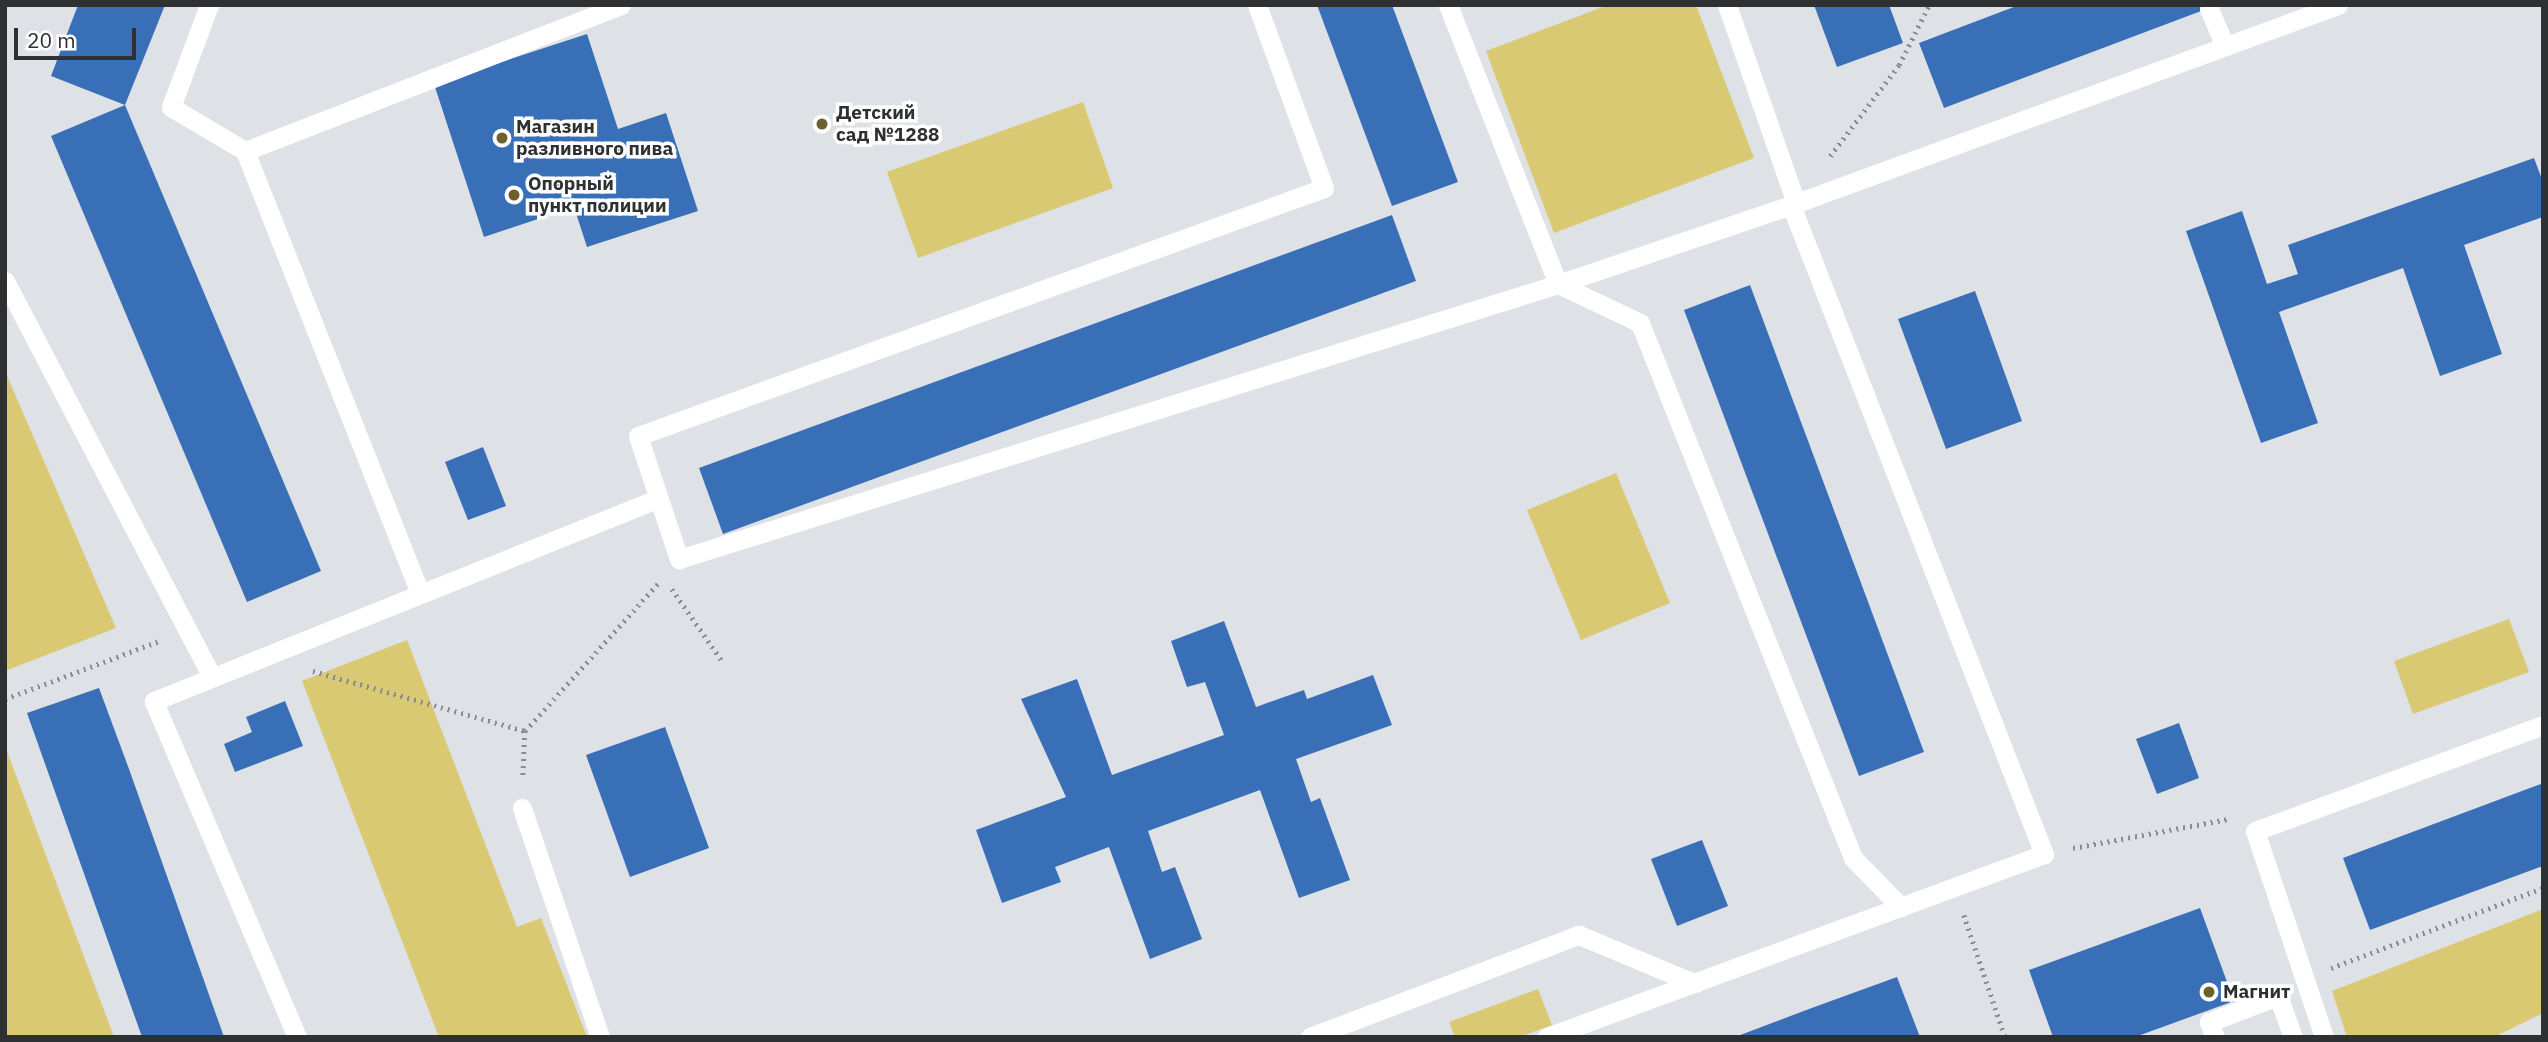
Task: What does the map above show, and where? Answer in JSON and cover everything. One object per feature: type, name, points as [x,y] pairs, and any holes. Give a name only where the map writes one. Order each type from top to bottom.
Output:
[{"type":"lane","points":[[209,5],[171,107],[244,151],[420,592]]},
{"type":"lane","points":[[244,151],[621,5]]},
{"type":"lane","points":[[1257,5],[1324,188],[638,436],[679,559],[1558,284],[1793,204],[2338,5]]},
{"type":"lane","points":[[1448,5],[1558,284],[1640,323],[1853,858],[1901,907]]},
{"type":"lane","points":[[1546,1037],[2044,854],[1793,204],[1727,5]]},
{"type":"lane","points":[[2209,9],[2225,46]]},
{"type":"lane","points":[[5,281],[190,629],[211,675]]},
{"type":"lane","points":[[297,1037],[154,701],[211,675],[657,499]]},
{"type":"lane","points":[[2214,1037],[2209,1022],[2278,996],[2292,1034],[2321,1028],[2255,831],[2543,725]]},
{"type":"lane","points":[[522,808],[600,1037]]},
{"type":"lane","points":[[1310,1037],[1579,934],[1694,983]]},
{"type":"path","points":[[1827,160],[1899,65],[1929,5]]},
{"type":"path","points":[[522,808],[525,732],[663,577],[723,662]]},
{"type":"path","points":[[5,699],[190,629]]},
{"type":"path","points":[[310,670],[525,732]]},
{"type":"path","points":[[2044,854],[2220,816],[2255,831]]},
{"type":"path","points":[[1955,887],[2005,1037]]},
{"type":"path","points":[[2304,978],[2543,888]]},
{"type":"shaded area","points":[[1608,5],[1696,5],[1754,158],[1554,233],[1486,51]]},
{"type":"shaded area","points":[[1083,102],[1113,188],[918,258],[887,172]]},
{"type":"shaded area","points":[[5,371],[116,628],[5,671]]},
{"type":"shaded area","points":[[1616,473],[1670,603],[1581,640],[1527,510]]},
{"type":"shaded area","points":[[2509,619],[2529,672],[2413,714],[2394,661]]},
{"type":"shaded area","points":[[407,640],[517,927],[541,918],[587,1037],[439,1037],[302,681]]},
{"type":"shaded area","points":[[5,746],[114,1037],[5,1037]]},
{"type":"shaded area","points":[[2543,909],[2543,1013],[2494,1037],[2347,1037],[2332,991]]},
{"type":"shaded area","points":[[1538,989],[1552,1025],[1519,1037],[1455,1037],[1449,1022]]},
{"type":"building","points":[[78,5],[165,5],[125,105],[51,76]]},
{"type":"building","points":[[1317,5],[1392,5],[1458,182],[1392,206]]},
{"type":"building","points":[[1814,5],[1889,5],[1903,43],[1837,67]]},
{"type":"building","points":[[2019,5],[2217,5],[1944,108],[1919,43]]},
{"type":"building","points":[[587,34],[618,129],[666,113],[698,211],[587,247],[574,207],[484,237],[434,84]]},
{"type":"building","points":[[125,105],[321,571],[247,602],[51,136]]},
{"type":"building","points":[[2534,158],[2543,182],[2543,217],[2464,245],[2502,354],[2440,376],[2403,268],[2279,312],[2318,423],[2261,443],[2186,231],[2242,211],[2267,284],[2298,274],[2288,245]]},
{"type":"building","points":[[1392,215],[1416,281],[723,534],[699,468]]},
{"type":"building","points":[[1750,285],[1924,752],[1859,776],[1684,310]]},
{"type":"building","points":[[1975,291],[2022,421],[1946,449],[1898,319]]},
{"type":"building","points":[[483,447],[506,506],[468,520],[445,462]]},
{"type":"building","points":[[1224,621],[1256,707],[1304,690],[1307,699],[1373,675],[1392,725],[1296,759],[1311,802],[1320,798],[1350,880],[1299,898],[1260,790],[1148,831],[1162,872],[1175,867],[1202,939],[1150,959],[1109,847],[1055,867],[1061,882],[1002,903],[976,830],[1066,797],[1021,699],[1077,679],[1112,775],[1224,735],[1205,682],[1187,687],[1171,641]]},
{"type":"building","points":[[99,688],[224,1037],[142,1037],[27,713]]},
{"type":"building","points":[[285,701],[303,746],[235,772],[224,744],[252,732],[246,717]]},
{"type":"building","points":[[2179,723],[2199,778],[2157,794],[2136,739]]},
{"type":"building","points":[[665,727],[709,848],[630,877],[586,755]]},
{"type":"building","points":[[2543,783],[2543,866],[2370,930],[2343,858]]},
{"type":"building","points":[[1702,840],[1728,906],[1677,926],[1651,859]]},
{"type":"building","points":[[2200,908],[2234,1001],[2135,1037],[2053,1037],[2029,970]]},
{"type":"building","points":[[1897,977],[1920,1037],[1735,1037],[1809,1009]]},
{"type":"place","name":"Детский сад №1288","points":[[822,124]]},
{"type":"place","name":"Магазин разливного пива","points":[[502,138]]},
{"type":"place","name":"Опорный пункт полиции","points":[[514,195]]},
{"type":"place","name":"Магнит","points":[[2209,992]]}]
